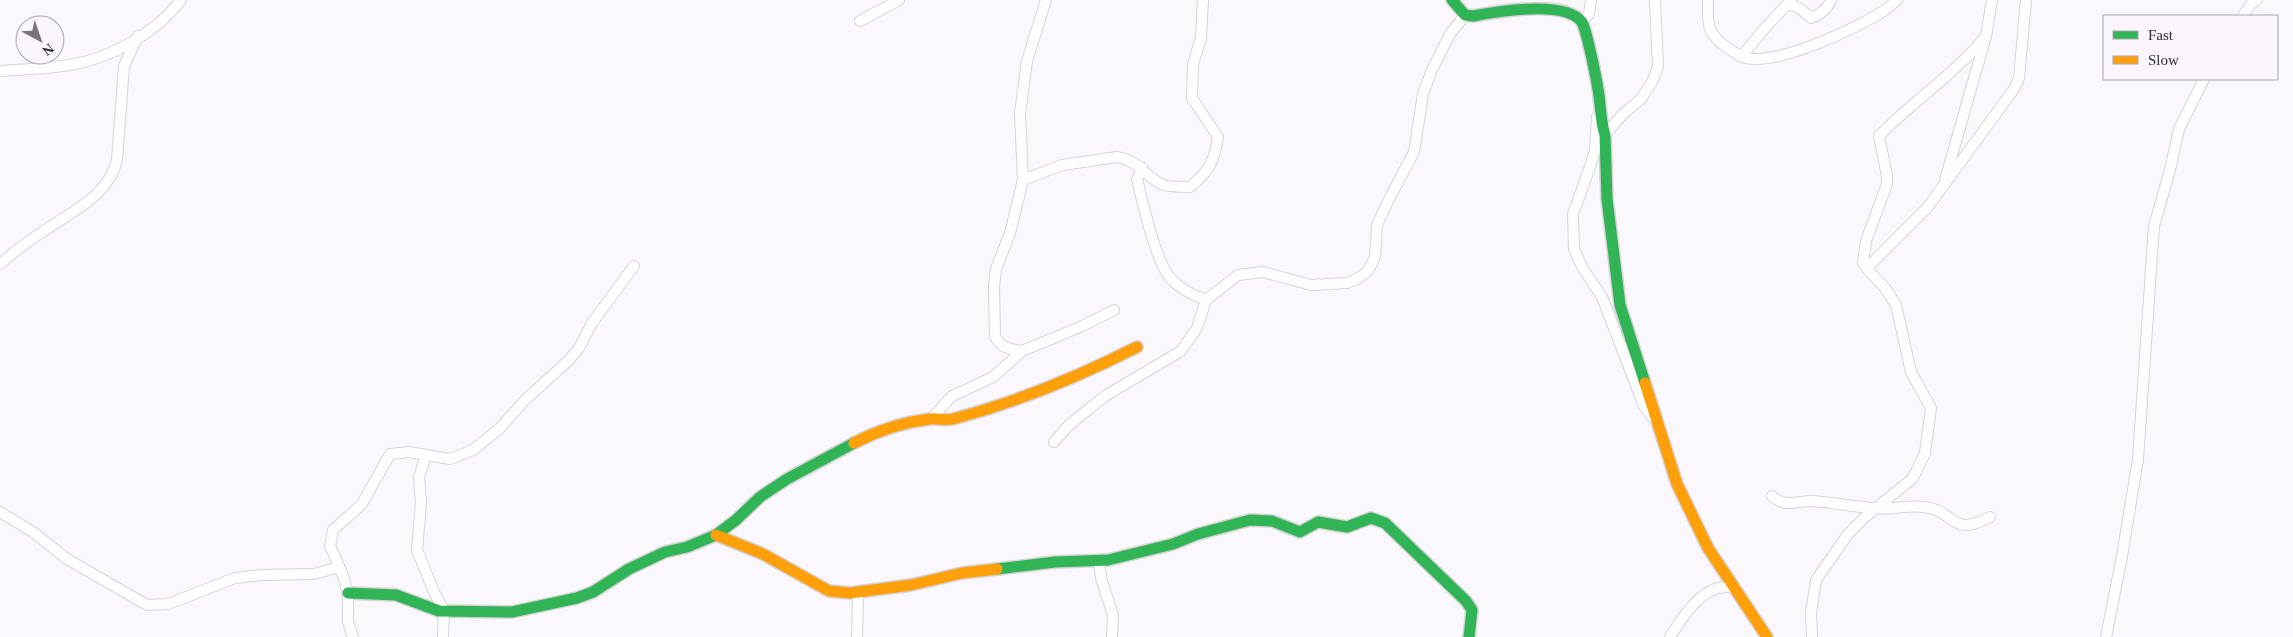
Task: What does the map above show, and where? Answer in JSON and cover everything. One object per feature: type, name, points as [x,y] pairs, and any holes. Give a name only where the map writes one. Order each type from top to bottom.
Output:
[{"type":"street","points":[[0,71],[44,68],[92,60],[156,25],[181,0]]},
{"type":"street","points":[[860,21],[899,0]]},
{"type":"street","points":[[1022,351],[1006,348],[998,342],[995,336],[994,287],[996,269],[1010,233],[1023,180],[1020,113],[1027,61],[1046,0]]},
{"type":"street","points":[[1023,180],[1062,166],[1117,157],[1126,158],[1142,167],[1162,185],[1190,186],[1209,169],[1215,158],[1218,137],[1192,98],[1193,64],[1201,38],[1203,0]]},
{"type":"street","points":[[1452,0],[1465,15],[1482,16],[1523,6],[1551,4],[1574,13],[1582,22],[1598,89],[1605,135],[1607,199],[1620,305],[1685,502],[1708,548],[1767,637]]},
{"type":"street","points":[[1582,22],[1589,14],[1592,0]]},
{"type":"street","points":[[1605,135],[1622,115],[1641,99],[1652,82],[1658,67],[1655,0]]},
{"type":"street","points":[[1708,0],[1708,26],[1718,42],[1741,57],[1770,58],[1804,49],[1856,27],[1897,0]]},
{"type":"street","points":[[1741,57],[1789,3],[1802,9],[1811,18],[1818,16],[1825,10],[1830,0]]},
{"type":"street","points":[[1942,189],[1986,36],[1992,0]]},
{"type":"street","points":[[1867,268],[1911,226],[1942,189],[2014,89],[2019,78],[2026,0]]},
{"type":"street","points":[[2244,15],[2251,4],[2257,0]]},
{"type":"street","points":[[1054,442],[1069,425],[1105,396],[1181,351],[1197,328],[1206,300],[1229,281],[1247,273],[1263,272],[1311,285],[1347,283],[1368,271],[1375,257],[1378,225],[1387,203],[1414,152],[1423,94],[1432,70],[1450,34],[1465,15]]},
{"type":"street","points":[[0,264],[46,229],[79,210],[105,187],[114,172],[117,160],[124,66],[138,36]]},
{"type":"street","points":[[1812,637],[1811,613],[1816,580],[1848,534],[1913,478],[1920,467],[1925,453],[1931,408],[1911,372],[1896,305],[1885,288],[1863,262],[1864,248],[1887,184],[1880,136],[1895,120],[1942,81],[1986,36]]},
{"type":"street","points":[[2106,637],[2138,459],[2154,226],[2170,170],[2179,129],[2204,80]]},
{"type":"street","points":[[1599,104],[1595,150],[1573,214],[1574,249],[1582,267],[1602,297],[1644,406],[1661,430]]},
{"type":"street","points":[[1142,167],[1137,179],[1165,271],[1180,287],[1191,295],[1206,300]]},
{"type":"street","points":[[353,637],[348,622],[348,593],[330,546],[333,530],[362,504],[390,454],[409,452],[450,459],[473,450],[500,429],[579,348],[592,323],[634,266]]},
{"type":"street","points":[[931,419],[952,396],[993,377],[1022,351],[1080,327],[1114,310]]},
{"type":"street","points":[[348,593],[396,595],[444,611],[512,612],[577,598],[593,592],[629,569],[665,552],[687,547],[716,535],[736,520],[760,496],[787,478],[862,439],[931,419],[950,420],[1029,396],[1098,367],[1137,347]]},
{"type":"street","points":[[426,456],[419,477],[421,502],[417,550],[444,611],[442,637]]},
{"type":"street","points":[[1772,496],[1778,502],[1790,504],[1811,501],[1875,509],[1924,507],[1933,509],[1955,523],[1964,526],[1981,522],[1990,517]]},
{"type":"street","points":[[0,512],[33,532],[67,559],[148,605],[168,604],[235,578],[262,575],[314,574],[339,567]]},
{"type":"street","points":[[716,535],[763,554],[830,590],[850,593],[911,585],[962,573],[1056,562],[1099,561],[1173,544],[1198,534],[1250,520],[1272,522],[1300,532],[1318,522],[1347,527],[1370,518],[1385,523],[1466,601],[1472,610],[1469,637]]},
{"type":"street","points":[[1099,561],[1101,578],[1114,615],[1112,637]]},
{"type":"street","points":[[1674,634],[1683,616],[1711,591],[1723,586],[1736,589]]},
{"type":"street","points":[[857,637],[858,592]]},
{"type":"traffic: fast","points":[[1452,0],[1465,15],[1473,16],[1515,10],[1547,9],[1574,15],[1582,22],[1589,44],[1605,135],[1607,199],[1620,305],[1645,383]]},
{"type":"traffic: fast","points":[[348,593],[396,595],[439,611],[512,612],[577,598],[593,592],[629,569],[665,552],[687,547],[716,535],[736,520],[760,497],[787,479],[854,443]]},
{"type":"traffic: fast","points":[[997,569],[1055,562],[1108,560],[1173,544],[1198,534],[1250,520],[1272,521],[1300,532],[1318,522],[1347,527],[1371,518],[1385,523],[1466,601],[1472,610],[1469,637]]},
{"type":"traffic: slow","points":[[854,443],[901,425],[920,420],[953,419],[1024,397],[1092,369],[1137,347]]},
{"type":"traffic: slow","points":[[1645,383],[1677,484],[1708,548],[1767,637]]},
{"type":"traffic: slow","points":[[716,535],[763,554],[829,591],[850,593],[911,585],[962,573],[997,569]]}]
